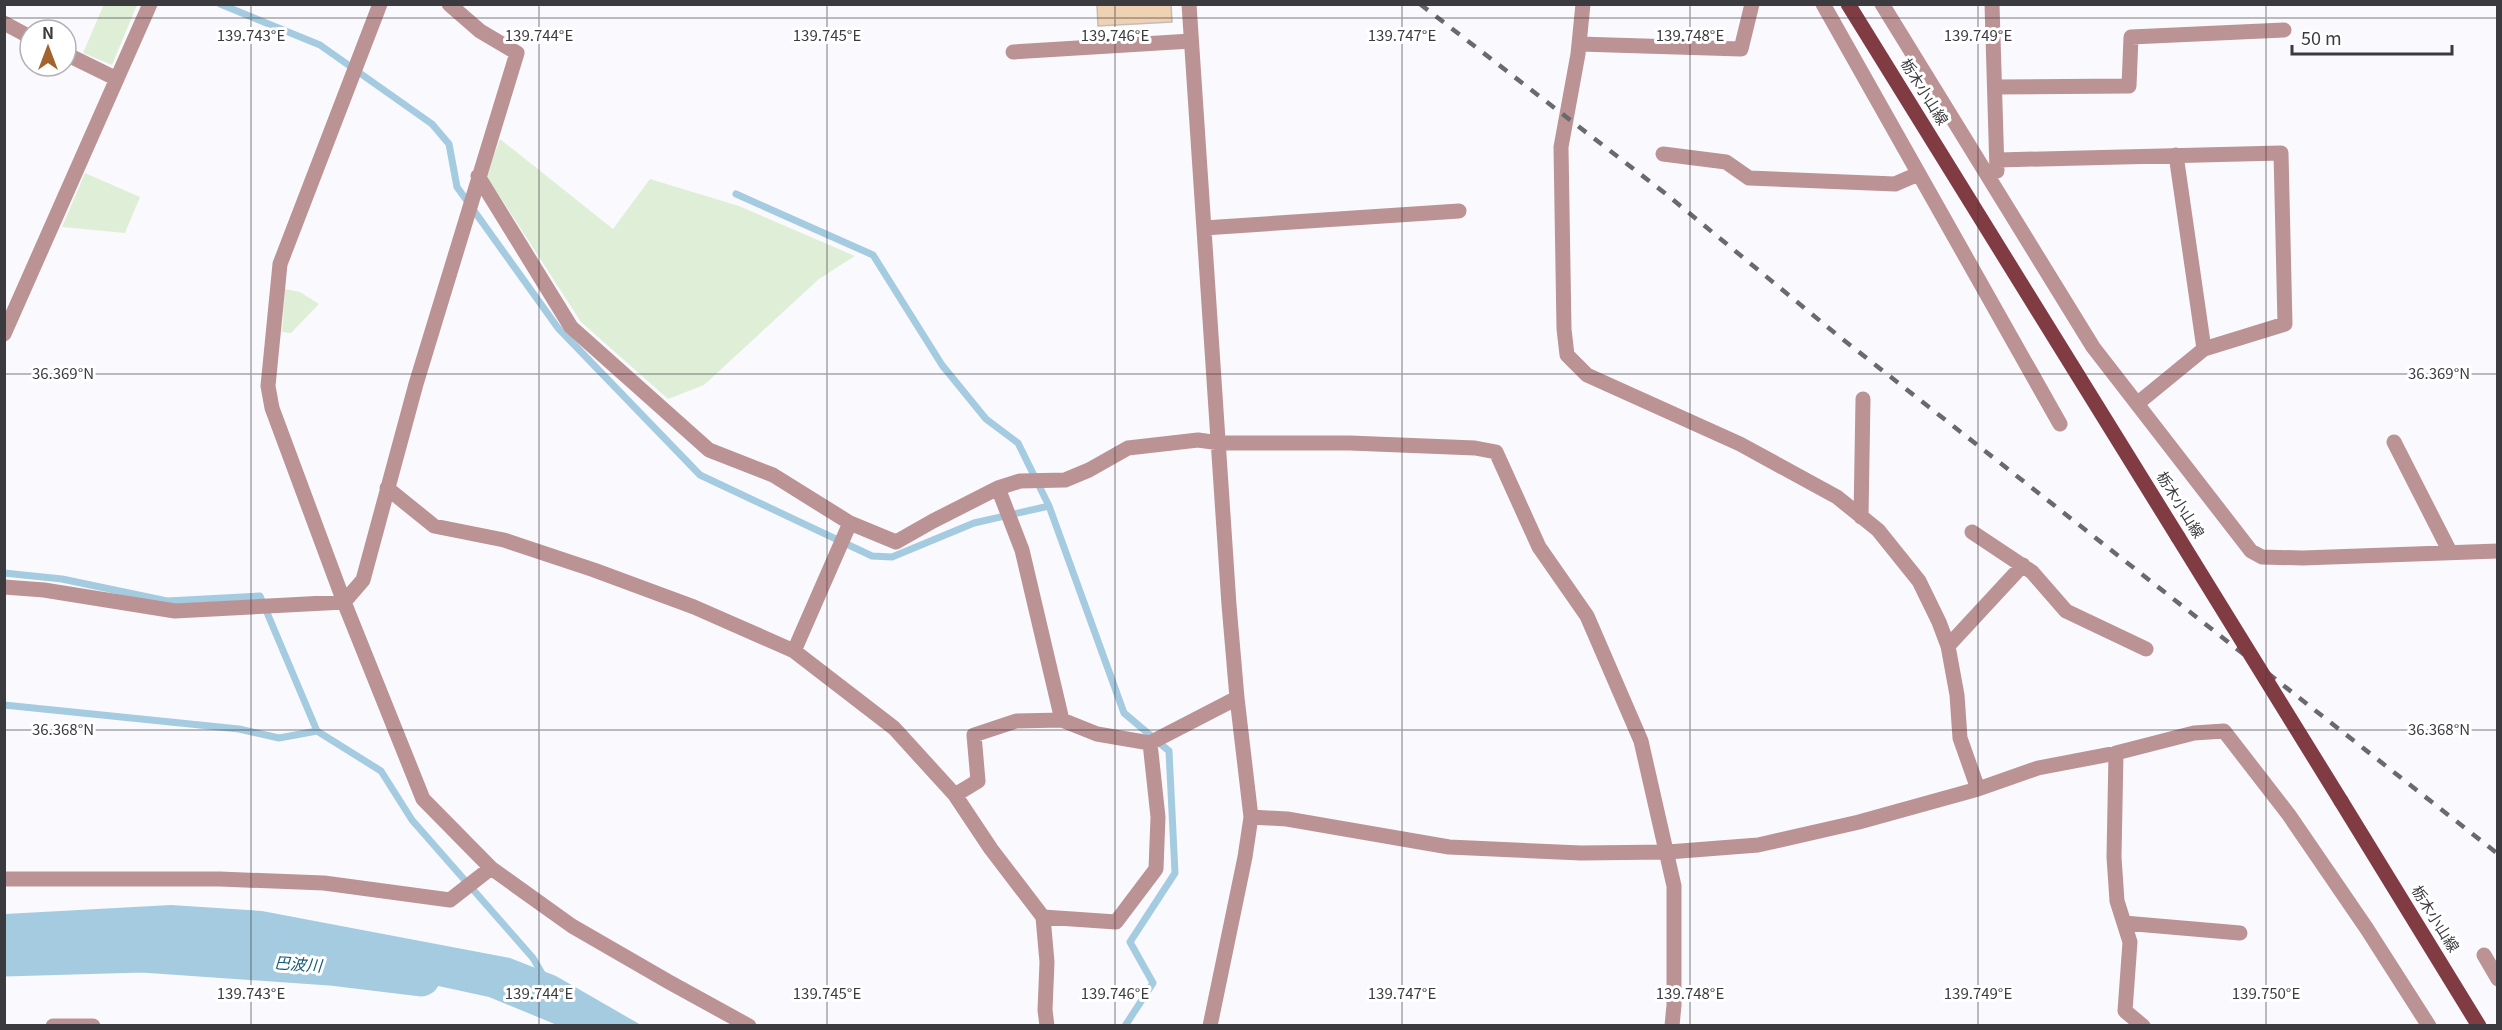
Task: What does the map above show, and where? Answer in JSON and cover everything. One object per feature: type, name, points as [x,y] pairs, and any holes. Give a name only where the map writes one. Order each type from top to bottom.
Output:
[{"type":"main road","name":"栃木小山線","points":[[1848,4],[2479,1026]]},
{"type":"street","points":[[4,334],[150,4]]},
{"type":"street","points":[[380,4],[280,264],[268,386],[272,408],[344,602],[423,799],[490,868],[572,926],[750,1026]]},
{"type":"street","points":[[1189,4],[1237,698],[1251,817],[1245,857],[1210,1026]]},
{"type":"street","points":[[1583,4],[1579,44],[1561,147],[1564,329],[1567,355],[1587,375],[1740,444],[1837,497],[1878,530],[1919,581],[1939,622],[1948,646],[1957,695],[1960,738],[1978,789]]},
{"type":"street","points":[[1579,44],[1741,49],[1752,4]]},
{"type":"street","points":[[1823,4],[2060,424]]},
{"type":"street","points":[[1882,4],[2093,347],[2252,551],[2262,556],[2303,558],[2498,550]]},
{"type":"street","points":[[1992,4],[1998,160],[1994,185]]},
{"type":"street","points":[[4,587],[44,590],[175,611],[344,602],[363,580],[387,488],[478,176],[517,53],[480,31],[454,6]]},
{"type":"street","points":[[4,23],[18,31]]},
{"type":"street","points":[[1995,87],[2129,86],[2131,37],[2284,30]]},
{"type":"street","points":[[1013,52],[1191,41]]},
{"type":"street","points":[[78,60],[117,79]]},
{"type":"street","points":[[1998,160],[2281,153],[2285,324],[2204,350],[2138,403]]},
{"type":"street","points":[[1664,154],[1726,162],[1749,178],[1895,184],[1918,174]]},
{"type":"street","points":[[2176,155],[2204,350]]},
{"type":"street","points":[[478,176],[571,327],[709,450],[774,475],[850,523],[896,542],[998,488],[1020,482],[1065,480],[1089,470],[1128,448],[1198,440],[1220,443],[1475,448],[1496,452],[1539,547],[1587,616],[1641,741],[1674,886],[1672,1026]]},
{"type":"street","points":[[1204,228],[1459,211]]},
{"type":"street","points":[[1862,517],[1863,399]]},
{"type":"street","points":[[2394,442],[2450,552]]},
{"type":"street","points":[[387,488],[434,526],[504,540],[594,570],[694,607],[794,651],[894,728],[955,795],[991,849],[1043,917],[1047,962],[1045,1010],[1047,1026]]},
{"type":"street","points":[[998,488],[1022,550],[1062,720]]},
{"type":"street","points":[[794,651],[850,523]]},
{"type":"street","points":[[1972,532],[2032,572],[2066,611],[2146,650]]},
{"type":"street","points":[[1948,646],[2023,565]]},
{"type":"street","points":[[955,795],[978,781],[974,735],[1016,721],[1062,720],[1097,734],[1150,743],[1237,698]]},
{"type":"street","points":[[1251,817],[1287,819],[1385,838],[1449,847],[1581,853],[1668,852],[1758,845],[1859,822],[1978,789],[2038,768],[2116,753],[2194,733],[2224,731],[2289,815],[2367,929],[2429,1026]]},
{"type":"street","points":[[1043,917],[1116,922],[1156,869],[1158,817],[1150,743]]},
{"type":"street","points":[[2116,753],[2114,857],[2117,901],[2130,942],[2125,1011],[2143,1026]]},
{"type":"street","points":[[4,879],[220,879],[312,883],[450,900],[490,868]]},
{"type":"street","points":[[2124,923],[2240,933]]},
{"type":"street","points":[[2484,955],[2498,979]]},
{"type":"street","points":[[53,1026],[93,1026]]},
{"type":"green space","points":[[104,4],[137,5],[112,65],[83,53]]},
{"type":"green space","points":[[500,139],[613,229],[650,179],[739,206],[855,256],[819,279],[704,385],[668,399],[581,322],[486,175]]},
{"type":"green space","points":[[85,173],[140,197],[125,233],[62,227]]},
{"type":"green space","points":[[285,289],[300,292],[319,304],[291,333],[282,332]]},
{"type":"water","points":[[171,905],[262,911],[510,958],[556,976],[641,1025],[557,1025],[489,997],[314,959],[196,947],[65,949],[5,961],[5,914]]},
{"type":"building","points":[[1097,4],[1171,4],[1172,22],[1098,26]]},
{"type":"waterway","points":[[220,4],[320,45],[432,124],[449,144],[457,187],[558,328],[700,475],[872,556],[892,557],[974,523],[1049,506],[1124,713],[1169,751],[1175,873],[1130,942],[1153,983],[1125,1026]]},
{"type":"waterway","points":[[736,194],[873,255],[942,365],[986,419],[1018,443],[1049,506]]},
{"type":"waterway","points":[[4,573],[62,579],[167,601],[260,596],[317,731]]},
{"type":"waterway","points":[[4,705],[239,729],[279,738],[317,731],[381,771],[412,820],[533,958],[544,977]]},
{"type":"waterway","name":"巴波川","points":[[4,957],[143,953],[330,966],[421,977]]},
{"type":"railway","points":[[1420,4],[1666,194],[1836,334],[2498,854]]}]
